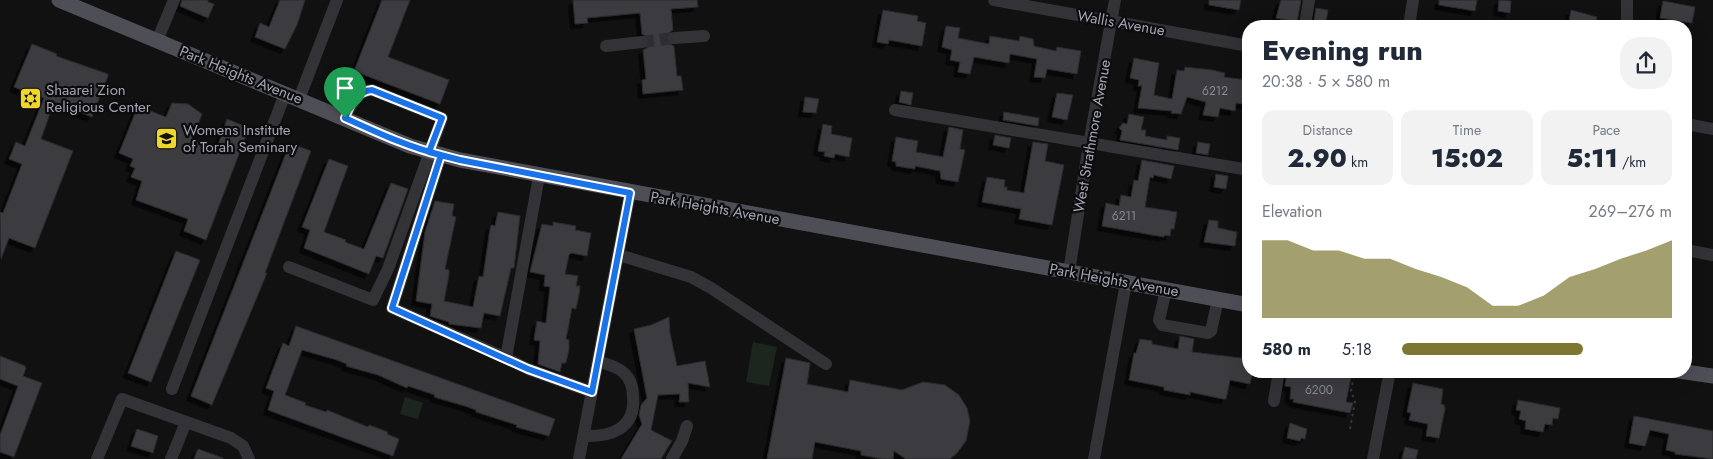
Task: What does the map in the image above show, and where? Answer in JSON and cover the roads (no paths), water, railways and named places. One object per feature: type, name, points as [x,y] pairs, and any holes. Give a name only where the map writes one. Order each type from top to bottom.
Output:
[{"type":"main road","name":"Park Heights Avenue","points":[[59,0],[345,118],[435,153],[539,176],[1242,304]]},
{"type":"main road","points":[[1692,373],[1713,376]]},
{"type":"street","points":[[157,41],[174,0]]},
{"type":"street","points":[[172,389],[292,96],[337,0]]},
{"type":"street","name":"Wallis Avenue","points":[[994,0],[1242,45]]},
{"type":"street","name":"West Strathmore Avenue","points":[[1069,272],[1089,144],[1115,0]]},
{"type":"street","points":[[1306,20],[1310,0]]},
{"type":"street","points":[[1410,20],[1413,0]]},
{"type":"street","points":[[1627,0],[1627,20]]},
{"type":"street","points":[[674,38],[704,36]]},
{"type":"street","points":[[606,46],[642,42]]},
{"type":"street","points":[[345,118],[356,97],[363,90],[372,90],[442,118],[435,153],[392,308],[528,369],[592,392]]},
{"type":"street","points":[[895,110],[1242,169]]},
{"type":"street","points":[[1692,125],[1713,129]]},
{"type":"street","points":[[289,267],[373,300],[388,269],[435,153]]},
{"type":"street","points":[[506,358],[539,176]]},
{"type":"street","points":[[579,459],[630,193]]},
{"type":"street","points":[[1692,251],[1713,255]]},
{"type":"street","points":[[619,255],[691,277],[711,288],[826,364]]},
{"type":"street","points":[[1094,459],[1126,283]]},
{"type":"street","points":[[1166,290],[1159,320],[1162,325],[1198,332],[1208,333],[1211,331],[1218,300]]},
{"type":"street","points":[[584,436],[602,436],[618,430],[631,416],[633,406],[632,388],[623,372],[598,361]]},
{"type":"street","points":[[1274,401],[1278,378]]},
{"type":"street","points":[[1373,459],[1389,378]]},
{"type":"street","points":[[98,459],[122,399],[231,438],[243,446],[248,458]]},
{"type":"street","points":[[171,459],[186,422]]},
{"type":"street","points":[[672,459],[687,426]]},
{"type":"tunnel","points":[[642,42],[674,38]]},
{"type":"place","name":"Shaarei Zion Religious Center","points":[[30,99]]},
{"type":"place","name":"Womens Institute of Torah Seminary","points":[[167,139]]}]
